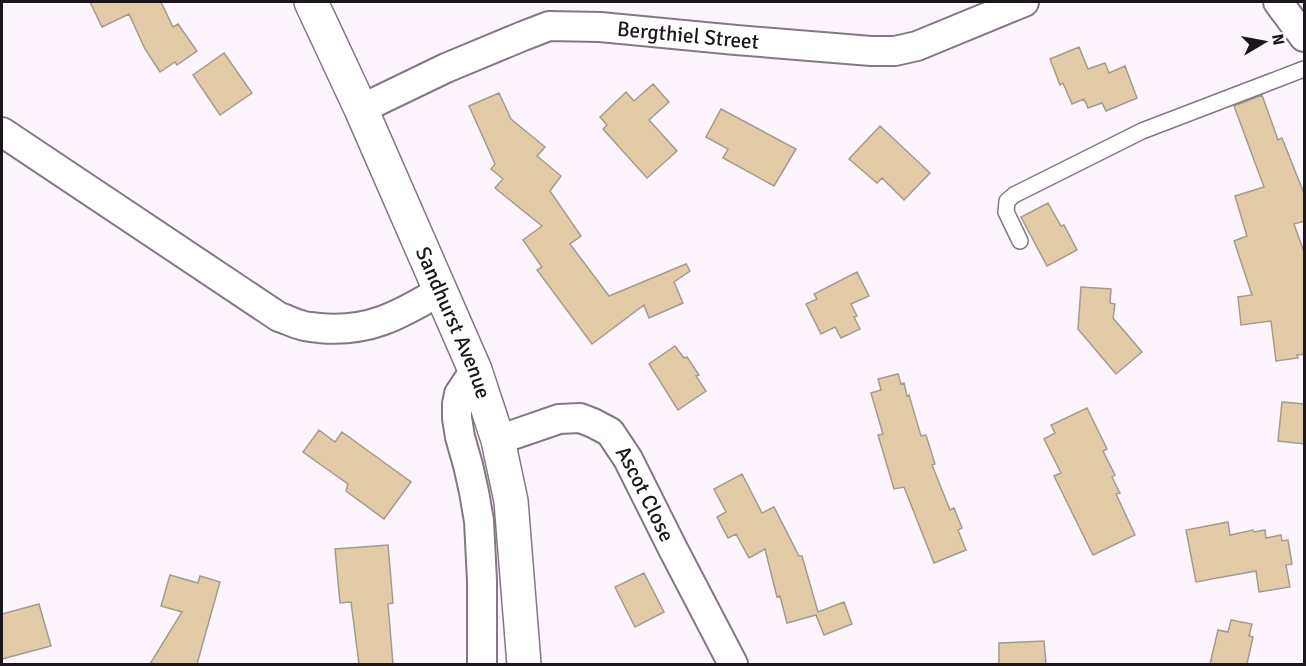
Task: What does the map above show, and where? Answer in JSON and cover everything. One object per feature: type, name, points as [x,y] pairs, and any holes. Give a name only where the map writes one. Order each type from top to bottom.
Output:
[{"type":"street","name":"Sandhurst Avenue","points":[[310,2],[361,109],[475,370],[498,440],[511,501],[524,664]]},
{"type":"street","name":"Bergthiel Street","points":[[361,109],[446,68],[549,26],[600,27],[736,40],[895,51],[917,46],[1024,2]]},
{"type":"street","points":[[1278,2],[1305,38]]},
{"type":"street","points":[[2,132],[279,316],[303,326],[328,329],[368,326],[405,312],[440,291]]},
{"type":"street","points":[[475,370],[459,394],[457,418],[479,521],[482,664]]},
{"type":"street","name":"Ascot Close","points":[[498,440],[559,419],[580,418],[610,432],[628,459],[733,664]]},
{"type":"lane","points":[[1020,241],[1006,212],[1007,201],[1014,195],[1142,131],[1305,69]]},
{"type":"building","points":[[90,2],[161,2],[173,27],[178,24],[197,51],[177,65],[175,62],[160,72],[145,49],[129,14],[102,27]]},
{"type":"building","points":[[1079,47],[1088,69],[1105,63],[1109,73],[1125,66],[1137,98],[1106,111],[1102,103],[1088,108],[1084,99],[1072,104],[1063,83],[1060,85],[1050,59]]},
{"type":"building","points":[[224,53],[252,93],[220,115],[193,75]]},
{"type":"building","points":[[653,84],[669,102],[649,120],[677,151],[647,178],[603,129],[607,125],[600,117],[626,92],[634,101]]},
{"type":"building","points":[[499,93],[511,119],[545,147],[537,156],[561,176],[550,191],[581,236],[570,244],[609,296],[686,264],[690,271],[674,282],[683,303],[649,318],[644,305],[592,344],[537,270],[542,267],[523,240],[542,226],[495,188],[503,179],[491,169],[495,164],[469,106]]},
{"type":"building","points":[[1262,95],[1278,140],[1282,138],[1305,196],[1305,221],[1294,224],[1305,255],[1305,354],[1297,355],[1298,358],[1276,361],[1271,321],[1241,325],[1238,297],[1252,295],[1234,241],[1247,236],[1235,196],[1264,187],[1234,106]]},
{"type":"building","points":[[721,109],[796,149],[774,186],[723,158],[728,149],[706,137]]},
{"type":"building","points":[[880,126],[930,173],[904,200],[882,178],[877,183],[849,159]]},
{"type":"building","points":[[1048,203],[1061,226],[1064,225],[1077,250],[1047,266],[1021,217]]},
{"type":"building","points":[[857,272],[869,296],[851,304],[860,329],[841,338],[835,327],[821,334],[806,304],[817,299],[814,294]]},
{"type":"building","points":[[1081,287],[1111,289],[1110,303],[1115,304],[1113,318],[1142,352],[1116,374],[1078,329]]},
{"type":"building","points":[[675,346],[684,358],[687,357],[706,391],[678,410],[649,364]]},
{"type":"building","points":[[898,374],[901,384],[904,383],[907,396],[909,395],[921,436],[926,435],[935,464],[932,465],[950,510],[954,508],[962,528],[958,530],[966,550],[934,563],[904,487],[894,489],[878,435],[883,434],[871,393],[881,390],[878,379]]},
{"type":"building","points":[[1282,402],[1305,404],[1305,444],[1278,441]]},
{"type":"building","points":[[1087,408],[1107,449],[1103,451],[1115,475],[1112,477],[1120,493],[1116,494],[1135,535],[1093,555],[1054,476],[1061,473],[1044,439],[1055,433],[1051,425]]},
{"type":"building","points":[[319,430],[335,442],[342,432],[411,482],[384,519],[346,491],[348,484],[303,452]]},
{"type":"building","points":[[742,474],[762,513],[774,507],[799,556],[802,556],[818,612],[844,602],[852,624],[824,635],[816,615],[787,623],[780,596],[777,597],[765,549],[749,558],[736,534],[728,538],[717,517],[726,512],[714,489]]},
{"type":"building","points":[[1228,522],[1230,535],[1265,530],[1266,538],[1281,535],[1282,541],[1288,540],[1292,564],[1286,565],[1290,587],[1259,592],[1256,571],[1196,582],[1186,530]]},
{"type":"building","points":[[388,545],[393,603],[388,604],[393,664],[359,664],[351,602],[340,603],[335,549]]},
{"type":"building","points":[[644,573],[664,612],[635,627],[615,587]]},
{"type":"building","points":[[170,575],[198,583],[200,576],[220,582],[197,664],[150,664],[182,612],[161,606]]},
{"type":"building","points":[[39,604],[51,646],[2,659],[2,614]]},
{"type":"building","points":[[1231,620],[1252,624],[1249,636],[1253,637],[1247,664],[1210,664],[1218,630],[1228,632]]},
{"type":"building","points":[[1044,641],[1046,664],[999,664],[999,643]]}]
